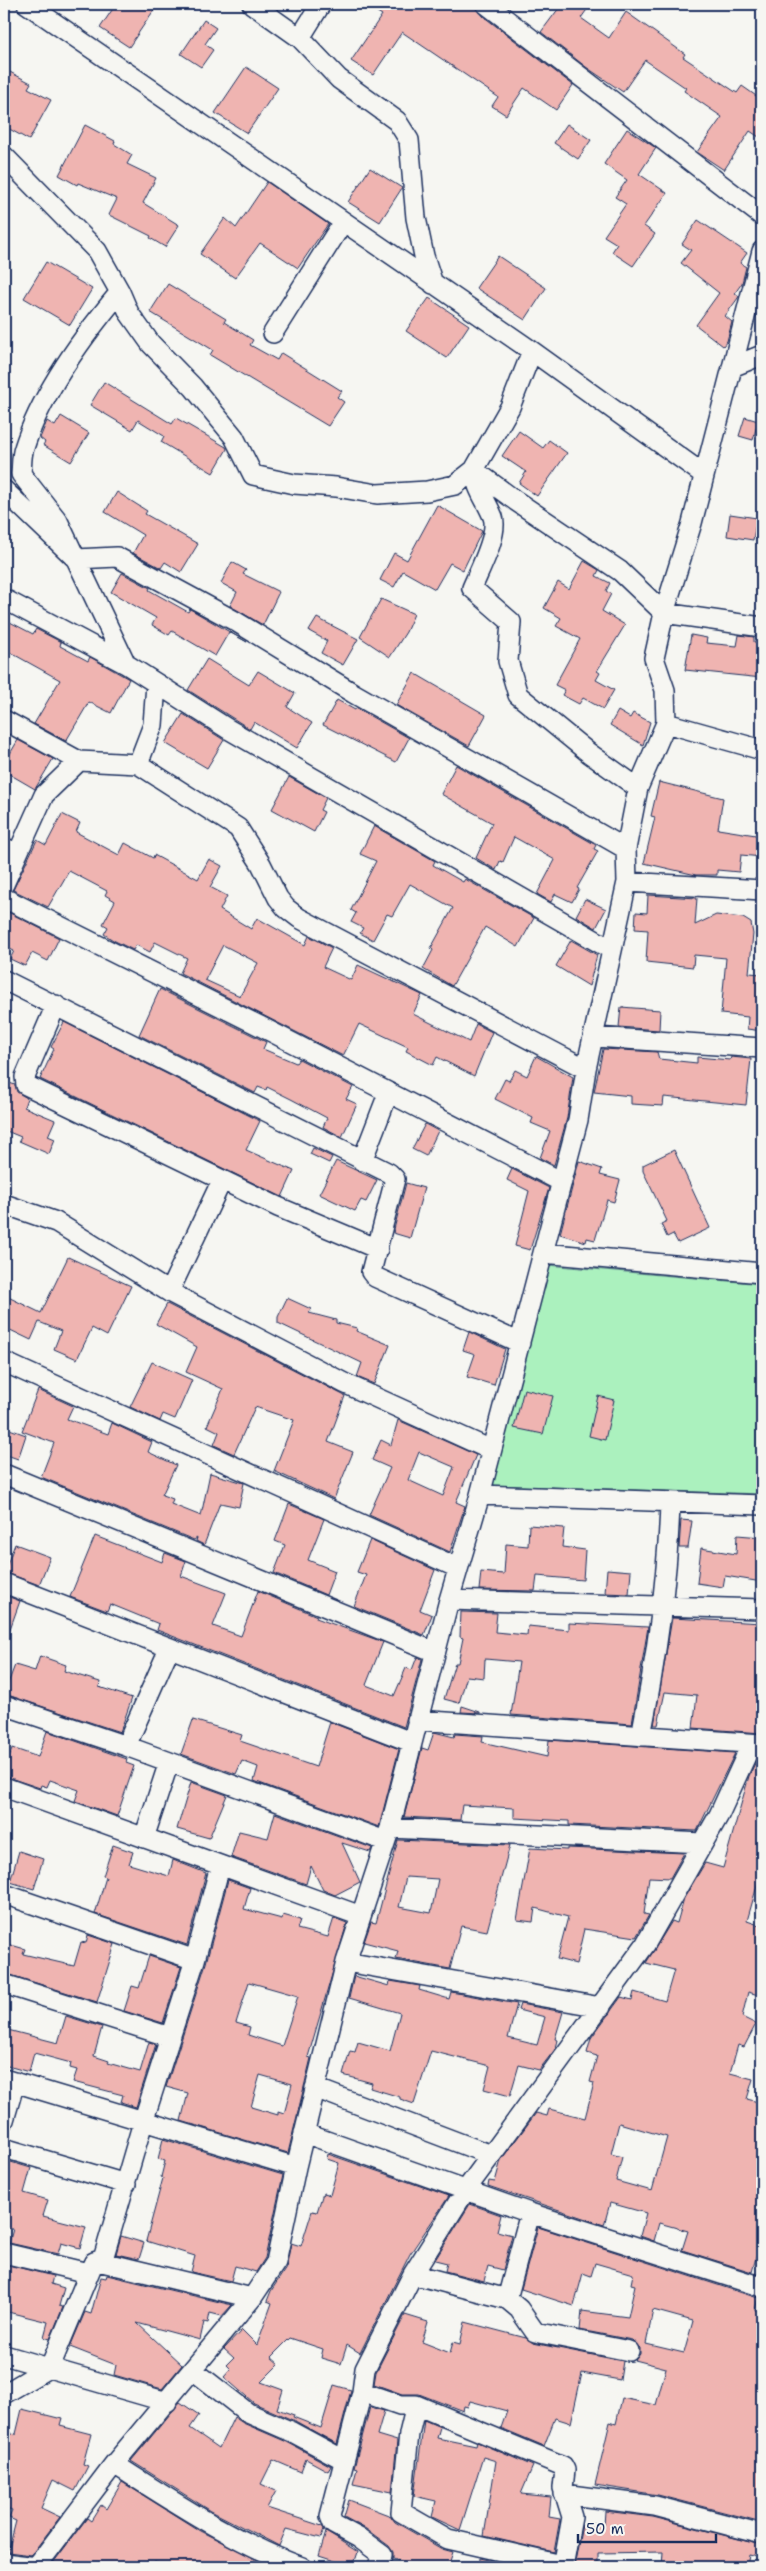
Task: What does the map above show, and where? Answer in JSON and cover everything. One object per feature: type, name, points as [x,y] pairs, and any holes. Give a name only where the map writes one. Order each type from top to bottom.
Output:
[{"type":"street","points":[[28,4],[532,351],[704,474]]},
{"type":"street","points":[[252,4],[300,38],[339,79],[397,121],[409,140],[416,218],[424,256],[433,284]]},
{"type":"street","points":[[300,38],[321,4]]},
{"type":"street","points":[[486,4],[762,216]]},
{"type":"street","points":[[4,156],[98,251],[120,292],[128,313],[152,344],[193,387],[234,437],[253,474],[294,484],[336,487],[377,494],[427,491],[456,484],[474,470],[510,407],[532,351]]},
{"type":"street","points":[[272,333],[343,222]]},
{"type":"street","points":[[4,2563],[36,2567],[114,2464],[252,2298],[276,2262],[296,2167],[346,1962],[388,1835],[411,1742],[449,1600],[480,1495],[578,1120],[586,1069],[595,1037],[626,882],[626,848],[638,788],[666,723],[665,690],[654,658],[664,612],[692,523],[762,251]]},
{"type":"street","points":[[120,292],[77,346],[44,404],[23,449],[21,474],[58,521],[126,664]]},
{"type":"street","points":[[732,367],[762,355]]},
{"type":"street","points":[[474,470],[516,501],[620,571],[664,612],[762,628]]},
{"type":"street","points":[[474,470],[476,484],[493,519],[493,536],[472,588],[511,622],[508,661],[518,695],[589,753],[638,788]]},
{"type":"street","points":[[4,490],[76,560],[118,557],[234,621],[353,693],[626,848]]},
{"type":"street","points":[[4,600],[126,664],[228,729],[612,950]]},
{"type":"street","points":[[138,764],[153,725],[156,684]]},
{"type":"street","points":[[4,720],[79,760],[138,764],[238,828],[261,864],[278,898],[286,908],[299,918],[586,1069]]},
{"type":"street","points":[[666,723],[762,750]]},
{"type":"street","points":[[4,884],[10,851],[44,795],[79,760]]},
{"type":"street","points":[[626,882],[762,890]]},
{"type":"street","points":[[4,898],[260,1026],[388,1094],[562,1182]]},
{"type":"street","points":[[4,980],[389,1173],[395,1179],[371,1272],[375,1277],[520,1343]]},
{"type":"street","points":[[56,1005],[26,1077],[26,1084],[278,1207],[378,1249]]},
{"type":"street","points":[[595,1037],[762,1048]]},
{"type":"street","points":[[362,1161],[388,1094]]},
{"type":"street","points":[[169,1292],[222,1180]]},
{"type":"street","points":[[4,1204],[56,1222],[169,1292],[344,1383],[491,1450]]},
{"type":"street","points":[[543,1253],[762,1273]]},
{"type":"street","points":[[4,1362],[458,1568]]},
{"type":"street","points":[[4,1474],[435,1652]]},
{"type":"street","points":[[480,1495],[762,1504]]},
{"type":"street","points":[[641,1736],[651,1682],[660,1606],[669,1554],[670,1502]]},
{"type":"street","points":[[4,1583],[411,1742]]},
{"type":"street","points":[[449,1600],[762,1609]]},
{"type":"street","points":[[126,1746],[170,1649]]},
{"type":"street","points":[[4,1705],[388,1835],[704,1843]]},
{"type":"street","points":[[379,2567],[382,2555],[331,2521],[330,2516],[362,2392],[365,2369],[412,2274],[465,2191],[645,1945],[704,1843],[757,1744],[417,1720]]},
{"type":"street","points":[[144,1838],[169,1762]]},
{"type":"street","points":[[4,1787],[361,1916]]},
{"type":"street","points":[[4,2394],[50,2367],[93,2267],[103,2259],[143,2122],[194,1960],[220,1866]]},
{"type":"street","points":[[4,1894],[194,1960]]},
{"type":"street","points":[[346,1962],[600,2007]]},
{"type":"street","points":[[4,1984],[170,2037]]},
{"type":"street","points":[[4,2120],[9,2081],[296,2167]]},
{"type":"street","points":[[315,2088],[492,2155]]},
{"type":"street","points":[[304,2133],[530,2214],[762,2287]]},
{"type":"street","points":[[4,2148],[126,2184]]},
{"type":"street","points":[[506,2299],[530,2214]]},
{"type":"street","points":[[4,2253],[93,2267],[252,2298]]},
{"type":"street","points":[[412,2274],[506,2299],[519,2309],[535,2332],[629,2352]]},
{"type":"street","points":[[4,2355],[167,2402]]},
{"type":"street","points":[[193,2370],[248,2413],[292,2432],[344,2460]]},
{"type":"street","points":[[362,2392],[400,2405],[416,2405],[563,2466],[565,2470],[562,2482],[564,2494],[572,2516],[563,2566],[448,2539],[401,2512],[409,2434],[416,2405]]},
{"type":"street","points":[[114,2464],[197,2516],[260,2550],[302,2567]]},
{"type":"street","points":[[564,2494],[655,2506],[762,2534]]},
{"type":"green space","points":[[547,1265],[762,1284],[762,1494],[487,1485]]},
{"type":"building","points":[[116,4],[158,4],[129,47],[100,28]]},
{"type":"building","points":[[365,4],[473,4],[479,13],[573,85],[556,110],[524,88],[506,115],[492,106],[498,97],[402,32],[373,75],[351,61],[382,15]]},
{"type":"building","points":[[562,4],[591,4],[581,18],[609,38],[626,12],[685,54],[683,57],[737,93],[742,86],[762,100],[762,139],[750,131],[724,170],[697,152],[722,117],[684,91],[686,88],[645,60],[623,92],[586,67],[541,32]]},
{"type":"building","points":[[204,20],[216,28],[205,44],[213,50],[201,67],[181,54]]},
{"type":"building","points":[[246,67],[278,88],[247,133],[215,113]]},
{"type":"building","points":[[4,69],[31,83],[28,88],[51,100],[29,140],[4,126]]},
{"type":"building","points":[[567,124],[591,140],[578,159],[554,143]]},
{"type":"building","points":[[85,125],[115,141],[114,144],[132,155],[127,164],[156,178],[143,203],[179,225],[165,247],[150,238],[151,236],[109,215],[117,199],[78,183],[77,185],[59,175]]},
{"type":"building","points":[[627,129],[656,148],[639,174],[667,193],[644,226],[655,234],[633,266],[612,252],[617,244],[604,236],[626,204],[615,197],[627,180],[604,164]]},
{"type":"building","points":[[370,168],[402,188],[380,222],[348,202]]},
{"type":"building","points":[[267,182],[328,224],[298,268],[260,243],[235,278],[200,254],[225,218],[236,228]]},
{"type":"building","points":[[698,220],[747,253],[740,263],[746,267],[742,283],[735,293],[739,296],[725,316],[732,322],[727,341],[723,346],[696,325],[719,293],[681,263],[691,250],[682,244]]},
{"type":"building","points":[[498,256],[546,288],[525,320],[476,288]]},
{"type":"building","points":[[46,262],[92,289],[70,325],[24,298]]},
{"type":"building","points":[[168,284],[226,319],[224,322],[253,340],[250,345],[277,360],[281,353],[342,391],[337,397],[344,402],[328,426],[210,355],[213,350],[150,312]]},
{"type":"building","points":[[429,298],[469,325],[447,358],[406,331]]},
{"type":"building","points":[[104,382],[172,424],[176,418],[226,447],[227,449],[213,473],[161,442],[164,436],[138,420],[132,430],[90,405]]},
{"type":"building","points":[[61,416],[89,433],[71,462],[43,445],[45,442],[40,438],[47,421],[55,426]]},
{"type":"building","points":[[745,417],[758,421],[753,440],[739,436]]},
{"type":"building","points":[[519,431],[543,448],[549,440],[567,453],[537,496],[519,483],[526,472],[502,456]]},
{"type":"building","points":[[117,492],[147,511],[145,514],[198,544],[181,572],[165,562],[161,568],[133,553],[143,535],[105,512]]},
{"type":"building","points":[[437,505],[482,531],[463,570],[450,563],[435,589],[403,571],[394,587],[380,580],[394,553],[407,560]]},
{"type":"building","points":[[730,514],[757,518],[753,540],[727,536]]},
{"type":"building","points":[[584,561],[599,570],[596,576],[610,583],[606,591],[611,594],[602,611],[625,625],[597,671],[600,673],[596,680],[614,690],[603,709],[583,698],[579,704],[562,695],[565,690],[555,685],[580,639],[556,626],[561,618],[544,608],[558,582],[569,589]]},
{"type":"building","points":[[232,562],[246,570],[243,574],[279,592],[263,625],[230,606],[237,592],[221,583]]},
{"type":"building","points":[[122,573],[188,612],[190,609],[247,642],[229,632],[215,656],[172,631],[169,635],[152,625],[156,618],[111,592]]},
{"type":"building","points":[[381,599],[414,614],[406,632],[390,657],[360,637]]},
{"type":"building","points":[[317,618],[358,639],[343,665],[321,653],[327,641],[309,631]]},
{"type":"building","points":[[4,619],[33,634],[36,629],[61,642],[60,646],[88,661],[90,657],[129,679],[111,713],[89,702],[66,741],[34,724],[60,680],[4,649]]},
{"type":"building","points":[[691,635],[707,638],[706,643],[737,646],[739,635],[754,637],[754,642],[762,642],[762,678],[685,670]]},
{"type":"building","points":[[207,659],[249,685],[258,671],[295,693],[287,707],[312,723],[297,748],[254,722],[250,729],[188,690]]},
{"type":"building","points":[[414,673],[486,715],[469,746],[396,705]]},
{"type":"building","points":[[337,700],[355,710],[356,708],[409,738],[396,762],[323,725]]},
{"type":"building","points":[[618,711],[630,718],[633,713],[650,722],[643,745],[610,725]]},
{"type":"building","points":[[183,714],[224,740],[207,768],[165,743]]},
{"type":"building","points":[[18,740],[53,759],[35,789],[4,771],[4,764]]},
{"type":"building","points":[[456,765],[596,845],[594,849],[598,851],[577,888],[579,889],[572,902],[555,894],[551,902],[537,894],[555,860],[514,837],[503,862],[500,861],[496,870],[476,858],[492,823],[441,794]]},
{"type":"building","points":[[289,777],[326,798],[320,810],[324,812],[314,832],[272,809]]},
{"type":"building","points":[[659,782],[723,798],[718,829],[762,836],[762,857],[741,855],[739,872],[717,870],[717,875],[696,875],[644,863],[655,817],[651,816]]},
{"type":"building","points":[[62,814],[80,823],[76,832],[119,855],[125,843],[153,858],[154,855],[198,879],[209,859],[222,866],[210,887],[227,896],[220,910],[251,929],[257,918],[305,945],[309,936],[332,948],[323,967],[351,980],[358,965],[422,995],[413,1014],[469,1042],[476,1024],[492,1032],[474,1076],[437,1057],[433,1065],[406,1051],[408,1047],[359,1024],[343,1056],[180,973],[187,958],[155,942],[150,952],[136,945],[133,950],[113,940],[104,934],[108,927],[103,924],[115,901],[105,895],[107,891],[69,871],[48,907],[13,890],[37,840],[46,845]],"holes":[[[223,945],[258,963],[240,996],[205,980]]]},
{"type":"building","points":[[374,826],[435,861],[433,865],[463,882],[465,879],[534,918],[518,947],[485,927],[452,986],[423,969],[433,950],[431,948],[453,908],[410,884],[392,916],[387,914],[373,940],[360,933],[363,928],[351,922],[356,913],[351,910],[376,861],[360,854]]},
{"type":"building","points":[[648,895],[697,898],[695,925],[716,915],[743,918],[751,923],[753,934],[749,973],[762,974],[762,1031],[747,1029],[748,1017],[721,1014],[726,958],[694,955],[693,967],[646,962],[648,930],[635,929],[636,912],[647,913]]},
{"type":"building","points":[[585,899],[606,909],[596,928],[576,916]]},
{"type":"building","points":[[4,910],[59,938],[48,961],[32,953],[25,966],[10,959],[14,951],[4,946],[9,936],[4,933]]},
{"type":"building","points":[[571,940],[597,955],[589,986],[556,966]]},
{"type":"building","points":[[160,989],[266,1042],[263,1049],[296,1063],[299,1059],[353,1087],[346,1099],[357,1104],[342,1137],[323,1127],[327,1118],[291,1099],[267,1087],[266,1090],[258,1087],[255,1093],[139,1035]]},
{"type":"building","points":[[621,1007],[660,1010],[659,1030],[619,1027]]},
{"type":"building","points":[[64,1022],[260,1121],[246,1150],[294,1171],[282,1197],[40,1079],[54,1049],[51,1047]]},
{"type":"building","points":[[603,1049],[657,1052],[659,1059],[697,1063],[697,1057],[730,1060],[731,1057],[751,1059],[746,1105],[664,1097],[663,1106],[631,1104],[631,1096],[594,1092]]},
{"type":"building","points":[[536,1056],[573,1077],[567,1118],[554,1165],[540,1158],[550,1131],[531,1123],[533,1118],[495,1099],[505,1079],[509,1081],[515,1070],[527,1076]]},
{"type":"building","points":[[4,1081],[15,1085],[17,1092],[27,1098],[24,1107],[55,1120],[48,1136],[55,1139],[49,1154],[19,1141],[21,1137],[4,1130]]},
{"type":"building","points":[[425,1124],[438,1131],[426,1156],[412,1149]]},
{"type":"building","points":[[313,1148],[332,1157],[329,1163],[310,1154]]},
{"type":"building","points":[[674,1150],[710,1228],[678,1243],[673,1234],[667,1237],[661,1224],[667,1221],[643,1171],[643,1165]]},
{"type":"building","points":[[336,1161],[377,1180],[366,1202],[361,1200],[355,1211],[319,1194]]},
{"type":"building","points":[[579,1161],[602,1169],[600,1175],[620,1180],[614,1202],[607,1200],[595,1240],[587,1238],[586,1242],[560,1234]]},
{"type":"building","points":[[512,1169],[549,1188],[530,1250],[515,1246],[529,1191],[507,1180]]},
{"type":"building","points":[[406,1183],[424,1188],[410,1238],[393,1233]]},
{"type":"building","points":[[68,1257],[131,1286],[107,1336],[92,1328],[77,1359],[54,1349],[61,1331],[39,1322],[31,1340],[4,1327],[4,1295],[41,1313]]},
{"type":"building","points":[[287,1298],[311,1309],[309,1313],[357,1328],[356,1331],[390,1345],[374,1384],[357,1377],[362,1363],[278,1323],[278,1317]]},
{"type":"building","points":[[167,1304],[345,1396],[328,1442],[353,1452],[334,1499],[274,1471],[294,1420],[255,1407],[234,1454],[214,1445],[219,1432],[207,1426],[223,1389],[186,1372],[197,1347],[156,1324]]},
{"type":"building","points":[[469,1332],[505,1349],[494,1385],[467,1377],[475,1354],[463,1350]]},
{"type":"building","points":[[152,1362],[192,1380],[175,1419],[163,1414],[160,1421],[130,1407]]},
{"type":"building","points":[[524,1389],[553,1396],[543,1434],[514,1428]]},
{"type":"building","points":[[38,1390],[73,1406],[67,1419],[108,1434],[112,1423],[152,1442],[148,1452],[176,1465],[162,1495],[173,1499],[171,1504],[201,1516],[210,1473],[244,1483],[239,1507],[220,1503],[204,1545],[196,1541],[197,1538],[194,1540],[41,1477],[54,1443],[22,1431]]},
{"type":"building","points":[[598,1396],[614,1400],[605,1440],[589,1436]]},
{"type":"building","points":[[398,1420],[476,1455],[456,1502],[465,1506],[450,1552],[369,1515],[390,1468],[372,1460],[381,1440],[391,1445]],"holes":[[[419,1452],[454,1467],[443,1496],[408,1480]]]},
{"type":"building","points":[[4,1427],[26,1435],[18,1459],[4,1454]]},
{"type":"building","points":[[289,1504],[324,1519],[308,1560],[335,1571],[326,1595],[274,1573],[285,1545],[275,1541]]},
{"type":"building","points":[[681,1520],[692,1521],[688,1548],[679,1548]]},
{"type":"building","points":[[529,1525],[564,1528],[562,1547],[585,1550],[583,1580],[537,1576],[535,1591],[479,1590],[481,1572],[504,1574],[506,1544],[528,1546]]},
{"type":"building","points":[[737,1535],[762,1537],[762,1582],[725,1576],[723,1587],[697,1583],[701,1548],[736,1554]]},
{"type":"building","points":[[95,1536],[162,1562],[165,1553],[186,1561],[181,1576],[226,1593],[213,1626],[241,1636],[258,1591],[317,1616],[316,1618],[383,1642],[366,1685],[394,1696],[406,1668],[412,1670],[417,1657],[422,1659],[404,1727],[157,1630],[159,1624],[110,1604],[107,1611],[70,1597]]},
{"type":"building","points":[[370,1540],[435,1570],[420,1610],[432,1615],[424,1635],[354,1606],[366,1575],[357,1572]]},
{"type":"building","points":[[15,1544],[50,1557],[39,1585],[4,1572]]},
{"type":"building","points":[[607,1569],[631,1571],[629,1594],[605,1593]]},
{"type":"building","points":[[4,1595],[20,1601],[6,1640],[4,1640]]},
{"type":"building","points":[[461,1612],[497,1613],[495,1632],[527,1635],[528,1626],[569,1630],[569,1623],[648,1627],[632,1724],[511,1715],[519,1662],[485,1659],[484,1678],[467,1676],[459,1703],[444,1699],[455,1663],[458,1663],[463,1638],[460,1637]]},
{"type":"building","points":[[672,1618],[762,1623],[762,1733],[693,1728],[697,1695],[665,1692],[658,1725],[654,1725]]},
{"type":"building","points":[[40,1656],[66,1665],[64,1671],[100,1682],[99,1687],[132,1698],[120,1732],[4,1694],[15,1665],[35,1671]]},
{"type":"building","points":[[462,1706],[480,1712],[480,1713],[461,1712]]},
{"type":"building","points":[[193,1720],[242,1735],[240,1741],[316,1767],[330,1722],[399,1749],[379,1827],[254,1781],[258,1767],[242,1761],[236,1774],[181,1754]]},
{"type":"building","points":[[47,1731],[127,1759],[126,1763],[134,1766],[117,1816],[75,1801],[79,1790],[50,1780],[47,1787],[41,1785],[40,1788],[4,1776],[12,1748],[38,1757]]},
{"type":"building","points":[[434,1732],[454,1737],[455,1734],[483,1736],[482,1742],[547,1757],[549,1740],[735,1753],[697,1831],[569,1825],[569,1821],[514,1818],[514,1808],[462,1805],[460,1820],[404,1817],[422,1748],[428,1750]]},
{"type":"building","points":[[759,1755],[762,1755],[762,1868],[747,1921],[762,1926],[762,1996],[748,1992],[742,2017],[756,2024],[744,2047],[738,2045],[730,2073],[753,2079],[747,2099],[762,2103],[762,2236],[752,2272],[682,2250],[688,2231],[659,2223],[654,2241],[640,2236],[646,2213],[610,2203],[604,2225],[488,2186],[489,2181],[495,2182],[501,2160],[536,2113],[547,2116],[549,2109],[585,2118],[594,2083],[590,2082],[597,2056],[587,2053],[591,2038],[621,1997],[632,2000],[634,1992],[665,2001],[674,1970],[646,1963],[672,1921],[677,1923],[684,1898],[705,1863],[723,1868],[749,1776]],"holes":[[[619,2123],[667,2137],[652,2191],[616,2181],[622,2157],[611,2154]]]},
{"type":"building","points":[[191,1782],[227,1795],[209,1838],[177,1829]]},
{"type":"building","points":[[275,1813],[372,1848],[370,1852],[342,1843],[360,1882],[335,1895],[323,1890],[311,1866],[306,1884],[231,1857],[239,1831],[268,1838]]},
{"type":"building","points":[[398,1840],[510,1845],[487,1931],[461,1926],[450,1969],[396,1959],[398,1951],[364,1942],[371,1922],[376,1923]],"holes":[[[406,1877],[438,1879],[431,1913],[399,1907]]]},
{"type":"building","points":[[113,1845],[133,1852],[129,1864],[169,1876],[173,1860],[206,1873],[187,1945],[95,1914],[106,1877],[103,1876]]},
{"type":"building","points":[[530,1848],[684,1853],[670,1878],[649,1877],[644,1914],[649,1915],[636,1937],[584,1929],[576,1964],[557,1959],[568,1917],[535,1908],[533,1922],[517,1920]]},
{"type":"building","points":[[19,1851],[43,1859],[34,1889],[10,1882]]},
{"type":"building","points":[[228,1880],[250,1888],[244,1909],[282,1919],[283,1915],[300,1920],[297,1929],[328,1937],[334,1918],[347,1923],[308,2057],[311,2058],[288,2153],[181,2121],[188,2093],[166,2087],[206,1963]],"holes":[[[249,1982],[298,1996],[282,2046],[248,2035],[250,2027],[236,2023]],[[260,2075],[292,2084],[284,2114],[278,2112],[278,2115],[251,2107]]]},
{"type":"building","points":[[88,1935],[115,1944],[97,2002],[4,1973],[4,1943],[25,1949],[23,1954],[74,1966],[81,1942],[86,1943]]},
{"type":"building","points":[[149,1956],[181,1967],[163,2023],[124,2011],[132,1986],[139,1988]]},
{"type":"building","points":[[354,1976],[389,1986],[390,1981],[420,1986],[419,1990],[449,1999],[451,1992],[517,2004],[508,2038],[537,2045],[545,2017],[518,2010],[520,2004],[563,2012],[555,2039],[558,2040],[556,2048],[539,2070],[519,2065],[510,2096],[484,2089],[490,2066],[431,2051],[414,2104],[400,2099],[400,2097],[370,2088],[372,2083],[343,2075],[350,2051],[355,2052],[358,2042],[390,2051],[400,2013],[349,1998]]},
{"type":"building","points":[[66,2016],[102,2027],[94,2056],[109,2061],[108,2063],[140,2072],[149,2042],[156,2044],[136,2107],[121,2102],[123,2095],[73,2082],[77,2070],[70,2068],[71,2063],[34,2053],[29,2072],[4,2065],[4,2029],[58,2043]]},
{"type":"building","points":[[163,2139],[283,2175],[265,2258],[256,2272],[235,2266],[231,2281],[191,2272],[195,2256],[146,2241],[163,2178],[161,2177],[165,2161],[158,2159]]},
{"type":"building","points":[[328,2154],[449,2196],[410,2254],[360,2353],[347,2345],[341,2364],[321,2358],[323,2349],[290,2338],[271,2357],[279,2364],[261,2382],[283,2390],[277,2409],[294,2415],[293,2417],[321,2428],[334,2385],[351,2390],[337,2444],[297,2422],[254,2403],[224,2377],[231,2369],[227,2365],[234,2358],[224,2349],[242,2330],[257,2345],[272,2303],[267,2301],[271,2291],[286,2268],[291,2243],[301,2246],[312,2211],[317,2212],[323,2193],[330,2195],[339,2163],[327,2159]]},
{"type":"building","points":[[4,2160],[31,2168],[24,2193],[48,2200],[43,2216],[86,2227],[80,2248],[61,2243],[58,2254],[9,2243],[13,2229],[4,2228]]},
{"type":"building","points":[[470,2204],[501,2215],[497,2231],[512,2235],[503,2270],[488,2266],[484,2281],[445,2271],[447,2263],[435,2260]]},
{"type":"building","points":[[538,2227],[758,2298],[755,2310],[762,2312],[762,2522],[658,2495],[595,2485],[610,2422],[616,2424],[622,2398],[656,2405],[666,2368],[635,2360],[640,2354],[640,2348],[632,2340],[580,2330],[582,2311],[628,2317],[635,2285],[631,2284],[633,2274],[595,2263],[591,2276],[583,2273],[574,2306],[521,2289]],"holes":[[[653,2310],[693,2321],[684,2353],[646,2344]]]},
{"type":"building","points":[[121,2236],[144,2243],[139,2259],[116,2254]]},
{"type":"building","points":[[4,2264],[53,2276],[51,2284],[64,2288],[59,2306],[63,2307],[50,2339],[44,2337],[48,2322],[4,2311]]},
{"type":"building","points":[[107,2275],[232,2305],[222,2316],[210,2313],[208,2323],[204,2322],[200,2340],[137,2323],[182,2365],[162,2389],[114,2375],[116,2365],[70,2347],[85,2312],[91,2314],[101,2277],[106,2278]]},
{"type":"building","points":[[405,2315],[428,2322],[422,2342],[450,2353],[453,2342],[460,2344],[465,2322],[526,2338],[533,2343],[623,2361],[620,2380],[582,2373],[571,2423],[555,2418],[544,2446],[501,2428],[507,2411],[470,2401],[468,2407],[464,2406],[463,2411],[419,2394],[402,2394],[374,2384],[376,2372]]},
{"type":"building","points":[[180,2402],[199,2415],[190,2428],[219,2448],[234,2417],[243,2423],[287,2442],[331,2466],[328,2471],[306,2459],[301,2472],[273,2460],[261,2484],[276,2491],[267,2508],[322,2526],[324,2529],[321,2538],[286,2529],[279,2546],[211,2511],[131,2461]]},
{"type":"building","points":[[370,2407],[384,2411],[377,2435],[397,2441],[392,2492],[353,2484],[357,2469],[354,2468]]},
{"type":"building","points":[[22,2409],[62,2419],[60,2426],[91,2434],[83,2464],[88,2466],[75,2491],[53,2480],[41,2508],[60,2517],[31,2555],[8,2552],[16,2521],[9,2518],[12,2511],[4,2508],[4,2431],[16,2434]]},
{"type":"building","points":[[424,2420],[440,2427],[437,2438],[476,2446],[477,2442],[533,2466],[521,2494],[551,2497],[549,2517],[560,2519],[554,2552],[484,2536],[496,2461],[483,2457],[460,2530],[432,2517],[436,2501],[414,2496]]},
{"type":"building","points":[[122,2482],[200,2531],[272,2567],[168,2567],[154,2562],[151,2567],[50,2567],[87,2518],[91,2521],[101,2505],[106,2509]]},
{"type":"building","points":[[349,2500],[391,2516],[395,2522],[442,2549],[453,2552],[448,2567],[402,2567],[403,2562],[393,2559],[393,2552],[389,2546],[366,2529],[344,2517]]},
{"type":"building","points":[[605,2511],[653,2517],[762,2545],[762,2558],[749,2555],[747,2567],[662,2567],[663,2552],[598,2553],[598,2567],[574,2567],[582,2525],[589,2527],[589,2522],[604,2525]]},
{"type":"building","points":[[326,2532],[358,2552],[353,2567],[319,2556]]},
{"type":"building","points":[[480,2558],[521,2567],[479,2567]]}]
